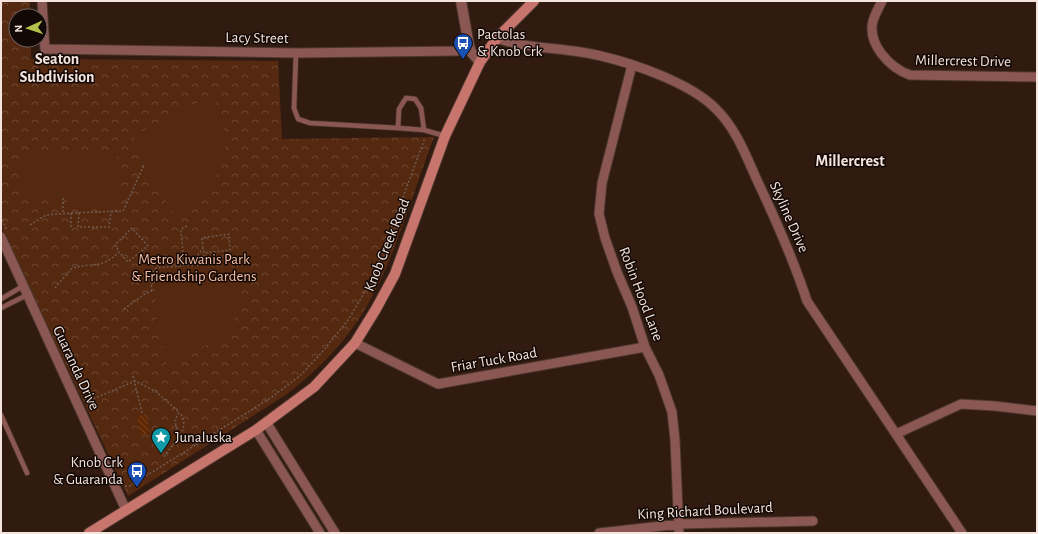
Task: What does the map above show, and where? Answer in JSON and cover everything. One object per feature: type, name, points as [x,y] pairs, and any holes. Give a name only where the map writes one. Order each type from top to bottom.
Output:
[{"type":"main road","name":"Knob Creek Road","points":[[89,533],[256,430],[314,387],[355,343],[376,310],[395,274],[445,136],[480,62],[496,38],[534,1]]},
{"type":"street","name":"Lacy Street","points":[[42,1],[45,49],[296,53],[457,51],[469,46]]},
{"type":"street","points":[[461,1],[469,46],[471,52],[480,62]]},
{"type":"street","name":"Millercrest Drive","points":[[882,1],[873,22],[873,35],[884,57],[901,72],[910,75],[1037,77]]},
{"type":"street","name":"Skyline Drive","points":[[496,38],[508,42],[575,50],[632,65],[677,82],[702,97],[728,122],[737,137],[771,208],[797,271],[807,301],[834,344],[962,533]]},
{"type":"street","name":"Robin Hood Lane","points":[[632,65],[602,183],[599,214],[607,245],[632,307],[645,347],[659,375],[672,412],[680,528]]},
{"type":"street","name":"Guaranda Drive","points":[[1,237],[126,510]]},
{"type":"street","name":"Friar Tuck Road","points":[[355,343],[438,384],[645,347]]},
{"type":"street","points":[[896,434],[961,404],[1037,411]]},
{"type":"street","points":[[266,422],[334,533]]},
{"type":"street","points":[[256,430],[320,533]]},
{"type":"street","name":"King Richard Boulevard","points":[[599,533],[813,521]]},
{"type":"lane","points":[[296,53],[294,108],[298,119],[310,123],[426,131],[445,136]]},
{"type":"lane","points":[[398,128],[399,109],[406,98],[415,99],[421,108],[426,131]]},
{"type":"lane","points":[[1,299],[23,286]]},
{"type":"lane","points":[[1,308],[28,295]]},
{"type":"lane","points":[[1,414],[27,473]]},
{"type":"path","points":[[122,483],[124,486],[130,486],[272,397],[302,374],[323,351],[348,320],[372,280],[426,131]]},
{"type":"path","points":[[30,225],[46,216],[71,213],[123,211],[144,165]]},
{"type":"path","points":[[63,198],[63,214]]},
{"type":"path","points":[[79,213],[78,227],[109,227],[110,211]]},
{"type":"path","points":[[71,213],[71,228]]},
{"type":"path","points":[[181,264],[184,253],[181,239],[181,229],[187,226]]},
{"type":"path","points":[[132,228],[148,246],[128,262],[119,252],[114,245],[132,228]]},
{"type":"path","points":[[152,291],[150,275],[156,268],[172,267],[181,264],[191,265],[203,248],[202,238],[229,234],[230,250],[204,253],[203,248]]},
{"type":"path","points":[[55,288],[72,268],[80,266],[97,266],[106,263],[119,252]]},
{"type":"path","points":[[124,309],[146,293],[155,290]]},
{"type":"path","points":[[134,376],[142,413]]},
{"type":"path","points":[[84,403],[135,380]]},
{"type":"path","points":[[135,380],[155,391],[184,418],[184,427],[182,432],[179,434],[178,438],[163,458]]},
{"type":"path","points":[[179,412],[175,420],[176,428],[179,434]]},
{"type":"green space","name":"Metro Kiwanis Park & Friendship Gardens","points":[[1,1],[30,1],[30,8],[8,8],[8,48],[31,48],[31,59],[278,61],[282,139],[434,137],[388,264],[368,304],[342,342],[321,364],[287,394],[128,496],[1,227]]},
{"type":"green space","points":[[212,95],[220,113],[224,131],[225,148],[222,164],[215,178],[205,192],[191,204],[174,214],[149,174],[133,143],[135,135]]},
{"type":"green space","points":[[117,150],[119,207],[67,209],[67,198],[21,200],[19,154]]},
{"type":"green space","points":[[162,272],[241,272],[242,290],[239,310],[227,333],[167,366],[157,322],[155,279]]},
{"type":"building","points":[[146,414],[149,430],[148,433],[144,435],[141,433],[137,420],[140,415]]},
{"type":"place","name":"Pactolas & Knob Crk","points":[[463,60]]},
{"type":"place","name":"Junaluska","points":[[161,454]]},
{"type":"place","name":"Knob Crk & Guaranda","points":[[137,488]]},
{"type":"district","name":"Seaton Subdivision","points":[[57,68]]},
{"type":"district","name":"Millercrest","points":[[850,161]]}]
